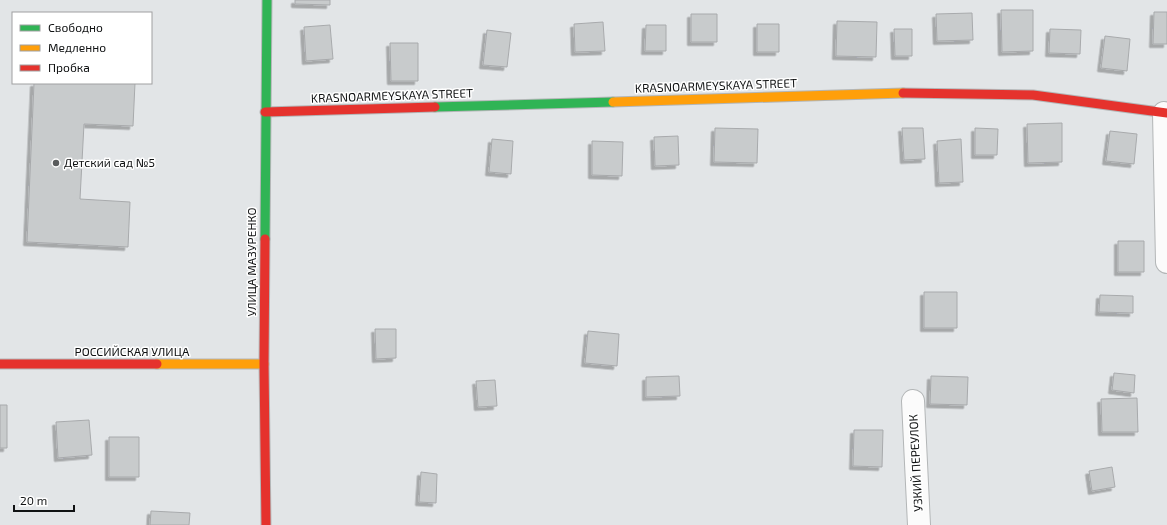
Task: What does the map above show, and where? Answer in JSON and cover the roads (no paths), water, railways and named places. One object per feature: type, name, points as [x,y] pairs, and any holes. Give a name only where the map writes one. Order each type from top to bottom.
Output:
[{"type":"street","name":"УЛИЦА МАЗУРЕНКО","points":[[266,525],[264,364],[267,0]]},
{"type":"street","name":"KRASNOARMEYSKAYA STREET","points":[[265,112],[903,93],[1033,96],[1166,113]]},
{"type":"street","points":[[1166,113],[1167,262]]},
{"type":"street","name":"РОССИЙСКАЯ УЛИЦА","points":[[0,364],[264,364]]},
{"type":"street","name":"УЗКИЙ ПЕРЕУЛОК","points":[[913,401],[919,525]]},
{"type":"place","name":"Детский сад №5","points":[[56,163]]}]
